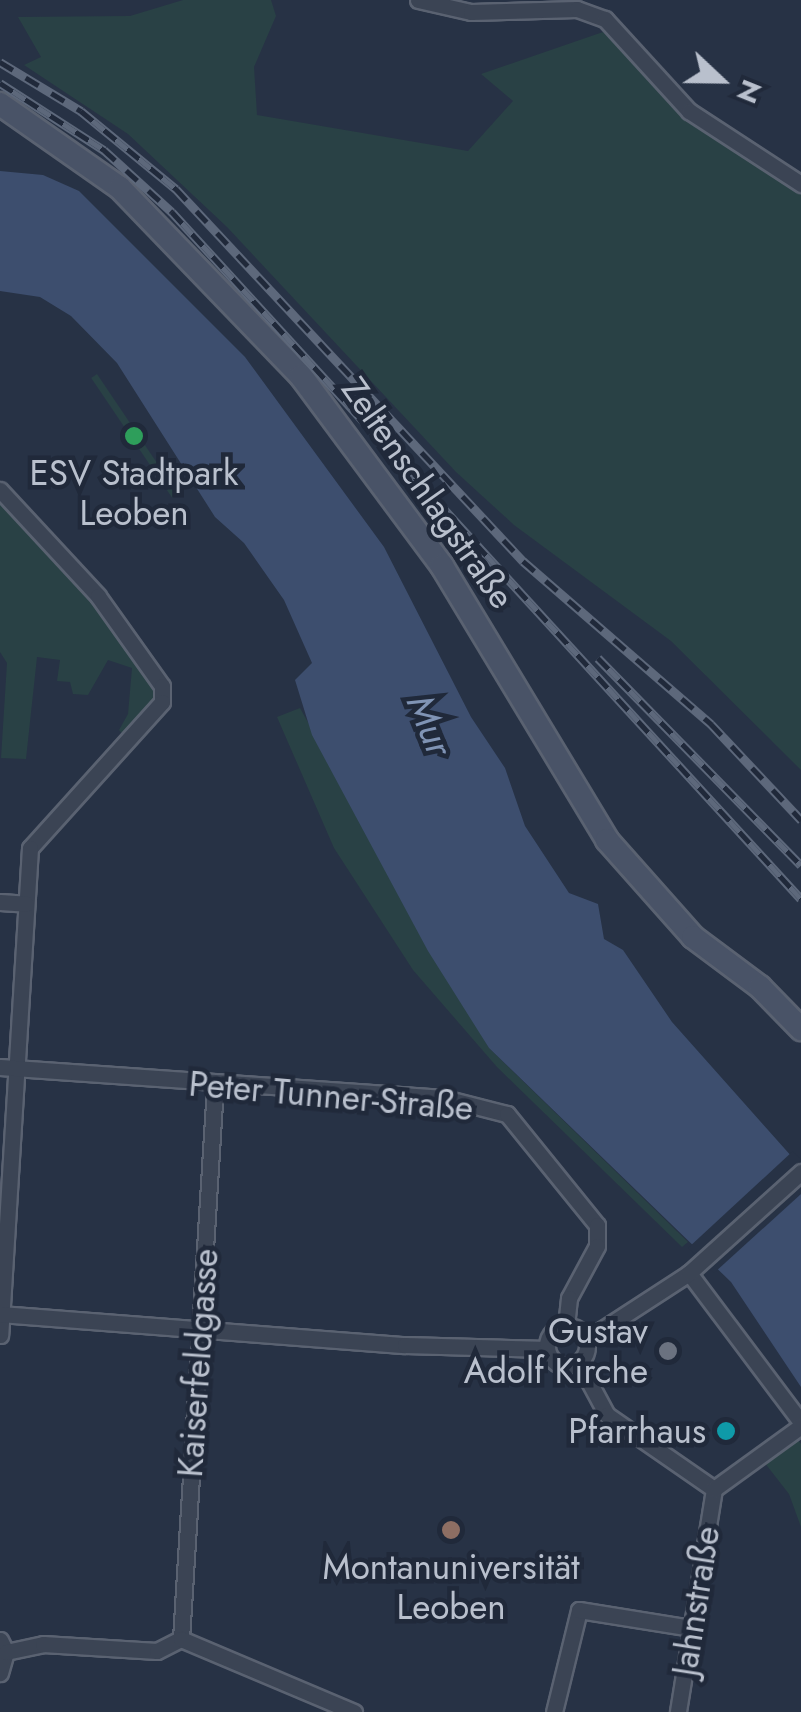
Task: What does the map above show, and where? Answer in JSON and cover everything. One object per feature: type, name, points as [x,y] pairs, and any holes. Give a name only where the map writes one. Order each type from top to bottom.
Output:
[{"type":"main road","name":"Zeltenschlagstraße","points":[[0,104],[120,188],[300,376],[442,566],[607,840],[693,938],[801,1029]]},
{"type":"street","points":[[418,0],[470,12],[576,9],[605,19],[690,111],[801,184]]},
{"type":"street","points":[[0,490],[98,596],[162,686],[162,702],[125,751],[34,841],[8,1068],[0,1335]]},
{"type":"street","points":[[0,902],[26,904]]},
{"type":"street","name":"Peter Tunner-Straße","points":[[8,1068],[215,1086],[444,1098],[507,1114],[590,1212],[598,1235],[568,1298],[566,1326]]},
{"type":"street","name":"Kaiserfeldgasse","points":[[181,1639],[215,1086]]},
{"type":"street","points":[[1,1314],[547,1349],[562,1366],[579,1363],[586,1340],[694,1269],[801,1172]]},
{"type":"street","points":[[694,1269],[801,1424]]},
{"type":"street","points":[[547,1349],[552,1333],[566,1326],[586,1340]]},
{"type":"street","name":"Jahnstraße","points":[[579,1363],[607,1415],[714,1490]]},
{"type":"street","name":"Jahnstraße","points":[[678,1712],[714,1490],[801,1424]]},
{"type":"street","points":[[554,1712],[579,1610],[692,1628]]},
{"type":"street","points":[[0,1673],[3,1646],[43,1644],[158,1651],[181,1639],[354,1712]]},
{"type":"green space","points":[[183,0],[271,0],[276,16],[254,67],[257,115],[468,151],[513,101],[481,74],[603,32],[686,117],[801,192],[801,770],[671,641],[514,525],[456,472],[227,227],[128,134],[24,65],[41,57],[18,17],[130,16]]},
{"type":"green space","name":"ESV Stadtpark Leoben","points":[[97,374],[178,494],[172,498],[91,378]]},
{"type":"green space","points":[[0,490],[129,638],[162,702],[126,738],[119,730],[128,714],[132,668],[108,660],[88,695],[73,694],[70,682],[57,681],[60,660],[37,657],[26,759],[1,758],[7,663],[0,652]]},
{"type":"green space","points":[[300,708],[489,1048],[688,1242],[682,1247],[497,1067],[413,970],[334,848],[277,717]]},
{"type":"green space","points":[[796,1437],[801,1444],[801,1527],[789,1494],[764,1462]]},
{"type":"water","name":"Mur","points":[[0,171],[43,175],[79,191],[245,357],[384,547],[471,717],[505,768],[525,826],[569,893],[598,904],[604,939],[623,950],[672,1022],[801,1167],[801,1387],[731,1282],[489,1048],[428,951],[312,735],[295,680],[312,663],[284,600],[244,543],[215,517],[117,363],[71,316],[40,297],[0,291]]},
{"type":"pier","points":[[793,1151],[801,1160],[801,1194],[714,1273],[688,1248]]},
{"type":"railway","points":[[0,62],[81,111],[176,189],[523,561],[711,724],[801,820]]},
{"type":"railway","points":[[0,83],[104,150],[172,212],[801,899]]},
{"type":"railway","points":[[598,658],[801,865]]},
{"type":"place","name":"ESV Stadtpark Leoben","points":[[134,436]]},
{"type":"place","name":"Gustav Adolf Kirche","points":[[668,1351]]},
{"type":"place","name":"Pfarrhaus","points":[[726,1431]]},
{"type":"place","name":"Montanuniversität Leoben","points":[[451,1530]]}]
